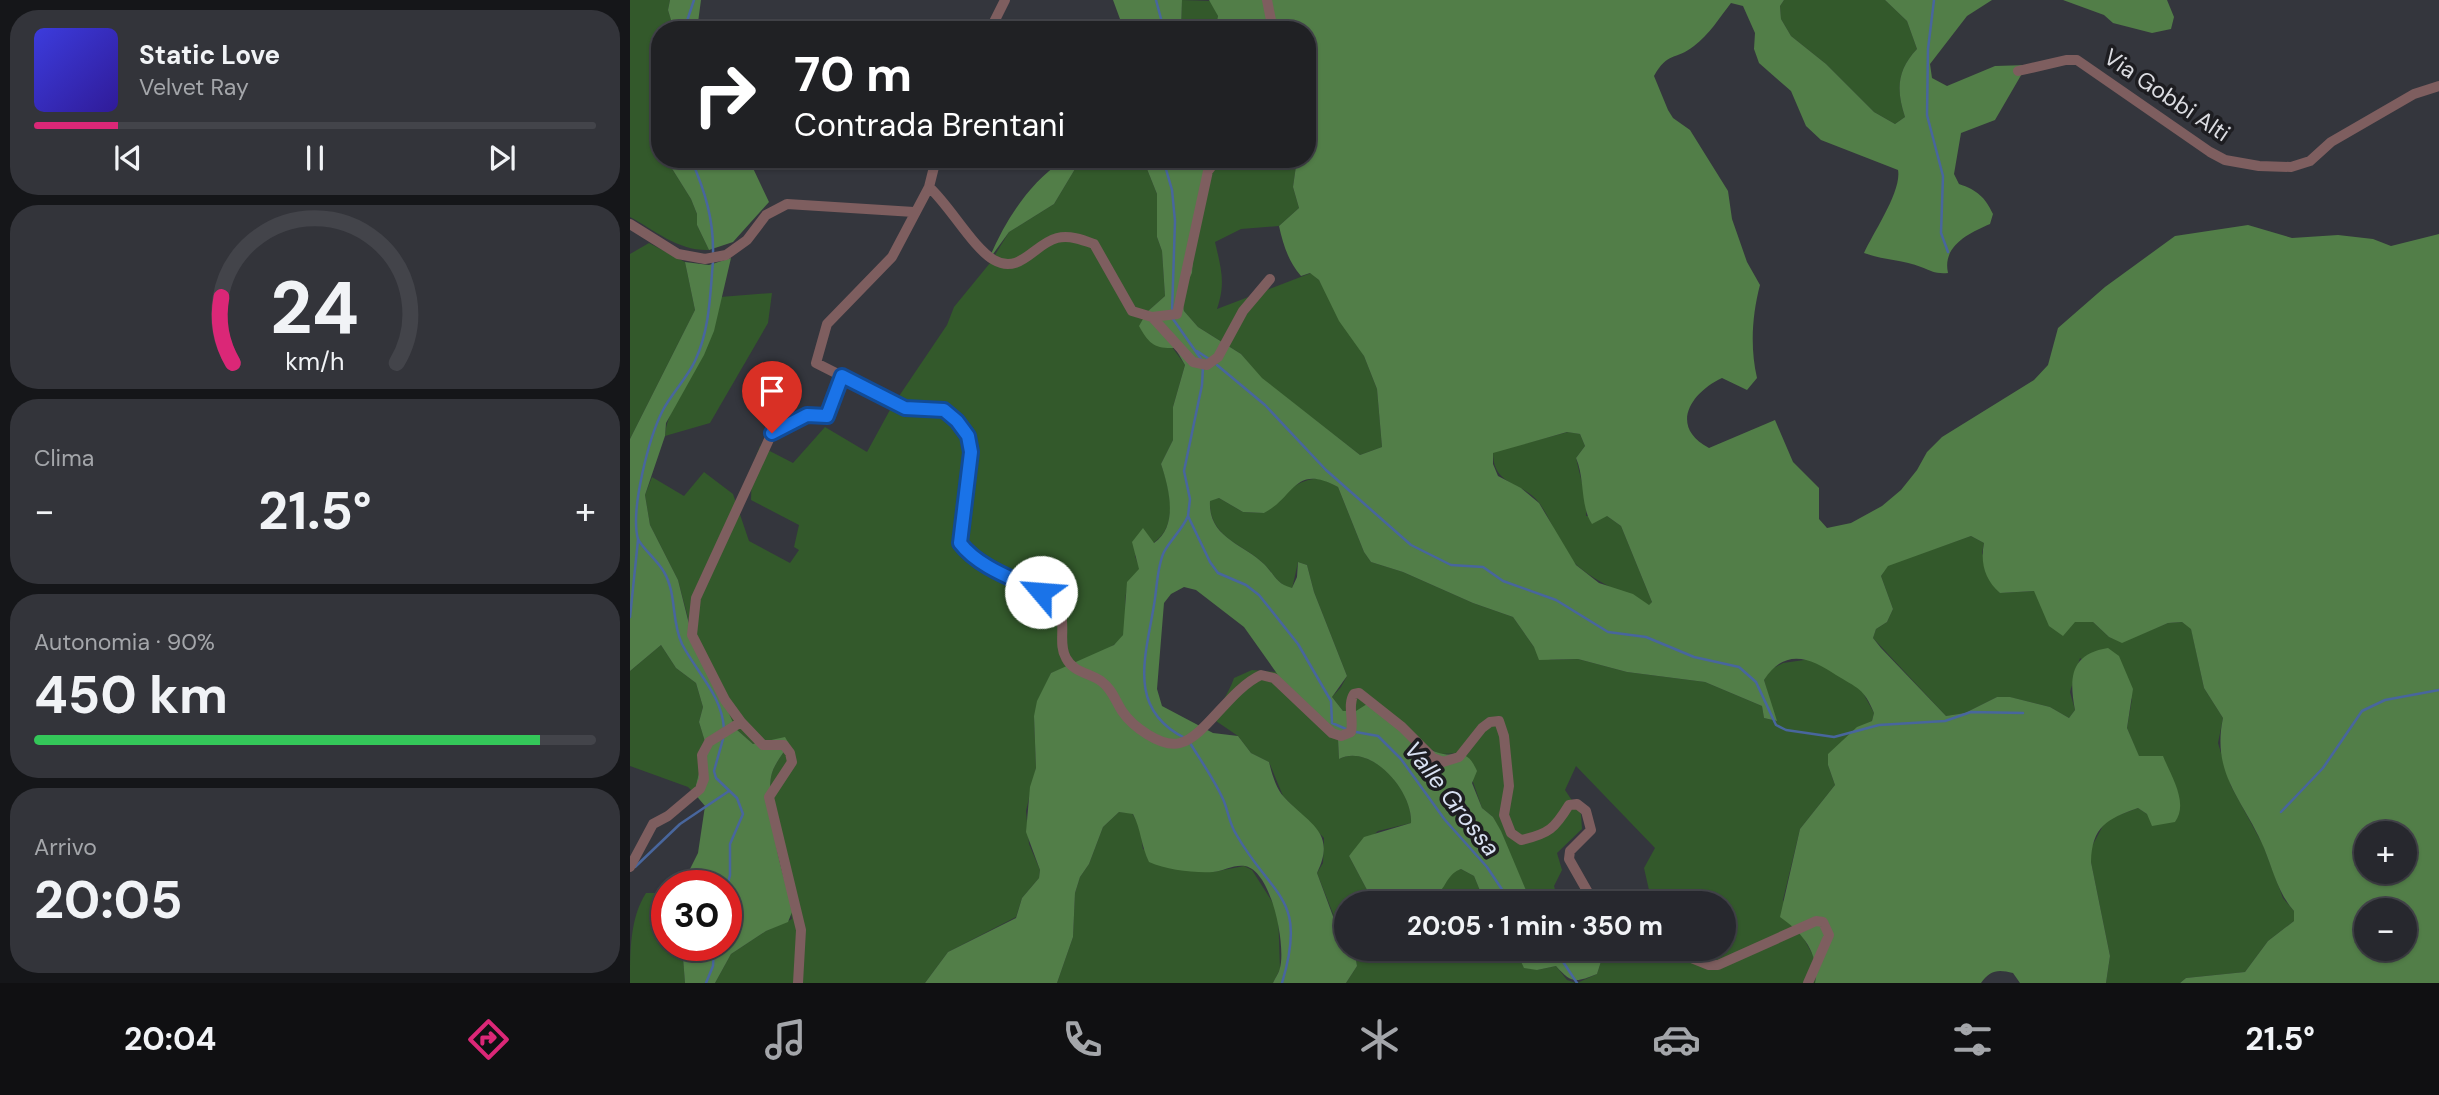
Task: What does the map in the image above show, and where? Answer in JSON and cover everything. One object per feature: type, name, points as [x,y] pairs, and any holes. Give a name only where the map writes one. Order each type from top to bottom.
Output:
[{"type":"street","points":[[994,21],[1005,0]]},
{"type":"street","points":[[1267,0],[1271,21]]},
{"type":"street","name":"Via Gobbi Alti","points":[[2018,71],[2066,60],[2077,61],[2154,117],[2225,160],[2291,167],[2310,161],[2331,142],[2414,94],[2439,86]]},
{"type":"street","points":[[934,168],[929,187],[892,257],[827,324],[816,363],[905,408],[944,410],[957,421],[968,436],[971,452],[960,543],[966,552],[1041,592],[1057,606],[1063,621],[1063,655],[1070,665],[1101,681],[1113,692],[1121,710],[1134,724],[1172,744],[1183,743],[1198,732],[1233,694],[1261,675],[1274,678],[1332,733],[1341,736],[1351,732],[1353,722],[1350,701],[1359,692],[1402,727],[1433,758],[1443,762],[1458,757],[1482,728],[1490,722],[1499,721],[1504,736],[1508,786],[1504,815],[1511,833],[1521,840],[1555,828],[1569,805],[1577,804],[1586,811],[1591,830],[1570,851],[1569,859],[1587,891]]},
{"type":"street","points":[[929,187],[947,203],[978,245],[992,259],[1005,265],[1017,263],[1055,239],[1079,239],[1094,244],[1132,310],[1152,317],[1177,314],[1210,168]]},
{"type":"street","points":[[630,224],[678,254],[705,259],[726,255],[747,240],[766,215],[787,204],[914,212]]},
{"type":"street","points":[[1152,317],[1193,362],[1207,365],[1218,358],[1243,311],[1270,279]]},
{"type":"street","points":[[798,983],[801,930],[769,797],[792,762],[790,753],[783,745],[763,745],[741,722],[725,701],[692,635],[696,598],[772,433],[807,415],[827,416],[842,376]]},
{"type":"street","points":[[630,867],[653,824],[668,816],[700,789],[704,779],[702,755],[709,742],[741,722]]},
{"type":"street","points":[[1736,957],[1816,921],[1823,922],[1829,935],[1808,983]]},
{"type":"street","points":[[1701,961],[1718,965],[1727,961]]},
{"type":"green space","points":[[630,0],[670,0],[668,10],[671,21],[651,21],[651,168],[672,168],[691,199],[697,214],[697,225],[709,250],[677,244],[630,217]]},
{"type":"green space","points":[[670,0],[701,0],[698,21],[671,21],[668,10]]},
{"type":"green space","points":[[1113,0],[1182,0],[1181,21],[1118,21],[1120,19]]},
{"type":"green space","points":[[1182,0],[1212,1],[1218,16],[1217,21],[1181,21]]},
{"type":"green space","points":[[1209,0],[1784,0],[1780,6],[1781,19],[1791,36],[1826,64],[1874,112],[1895,124],[1905,117],[1900,98],[1902,73],[1917,49],[1907,21],[1885,0],[1992,0],[1967,16],[1930,64],[1932,78],[1947,86],[1995,66],[2027,65],[1995,120],[1961,133],[1954,174],[1959,184],[1976,192],[1993,214],[1990,224],[1966,236],[1953,248],[1947,264],[1948,273],[1937,273],[1864,253],[1896,189],[1898,170],[1821,140],[1806,126],[1791,91],[1759,63],[1754,49],[1755,33],[1743,6],[1731,3],[1699,42],[1687,51],[1668,59],[1654,76],[1673,118],[1690,130],[1728,191],[1732,219],[1747,262],[1760,285],[1753,332],[1757,378],[1747,390],[1722,378],[1711,384],[1693,401],[1688,411],[1690,430],[1697,440],[1709,448],[1775,420],[1793,462],[1819,488],[1819,519],[1827,528],[1851,523],[1882,506],[1901,490],[1927,452],[1942,437],[2034,380],[2048,365],[2058,328],[2105,287],[2175,236],[2248,225],[2292,238],[2338,235],[2373,239],[2391,246],[2439,234],[2439,983],[2180,983],[2186,978],[2245,972],[2268,941],[2294,921],[2294,911],[2280,889],[2264,848],[2225,772],[2220,738],[2223,718],[2204,688],[2191,629],[2182,622],[2168,623],[2122,643],[2109,637],[2093,622],[2075,622],[2063,636],[2049,626],[2034,591],[2000,593],[1995,588],[1985,571],[1984,543],[1971,536],[1888,566],[1881,576],[1893,609],[1887,622],[1876,629],[1873,638],[1946,716],[1965,713],[1997,697],[2010,697],[2050,707],[2069,718],[2075,710],[2072,688],[2075,669],[2086,656],[2108,648],[2119,656],[2133,689],[2127,728],[2139,756],[2163,756],[2177,789],[2179,815],[2175,822],[2152,826],[2147,814],[2138,808],[2110,820],[2094,840],[2091,862],[2110,956],[2106,983],[2020,983],[2013,973],[1999,971],[1988,975],[1981,983],[1815,983],[1815,963],[1808,945],[1796,930],[1780,917],[1800,829],[1835,785],[1828,765],[1828,754],[1857,727],[1872,721],[1874,713],[1863,693],[1817,664],[1808,660],[1789,659],[1772,670],[1764,680],[1777,721],[1764,718],[1762,706],[1705,682],[1627,672],[1578,659],[1539,660],[1534,647],[1513,617],[1473,603],[1403,572],[1371,562],[1364,552],[1338,487],[1312,479],[1303,480],[1264,513],[1243,512],[1219,498],[1210,501],[1215,524],[1229,539],[1256,557],[1279,582],[1287,586],[1292,588],[1297,577],[1298,562],[1307,565],[1314,592],[1347,676],[1332,697],[1343,711],[1356,711],[1367,704],[1427,748],[1468,758],[1477,771],[1472,783],[1482,808],[1493,817],[1501,831],[1526,891],[1480,891],[1474,876],[1461,869],[1450,876],[1440,891],[1368,891],[1349,856],[1364,837],[1411,823],[1410,810],[1398,784],[1388,773],[1364,758],[1351,756],[1339,759],[1338,739],[1285,685],[1244,627],[1196,590],[1184,587],[1171,594],[1164,603],[1157,689],[1162,706],[1213,733],[1238,736],[1251,753],[1269,762],[1281,793],[1317,830],[1324,848],[1317,873],[1334,919],[1334,961],[1356,961],[1357,966],[1346,983],[1273,983],[1281,958],[1279,927],[1270,895],[1255,871],[1241,866],[1213,872],[1189,871],[1149,862],[1133,814],[1119,812],[1103,827],[1089,864],[1080,877],[1075,893],[1073,937],[1057,983],[925,983],[948,952],[1016,918],[1022,898],[1039,878],[1040,870],[1026,832],[1030,787],[1036,768],[1034,716],[1037,701],[1051,673],[1114,645],[1123,635],[1127,582],[1139,569],[1132,542],[1143,528],[1154,543],[1167,527],[1169,495],[1161,464],[1173,440],[1173,407],[1185,365],[1175,348],[1162,348],[1153,344],[1139,326],[1147,312],[1165,296],[1162,251],[1157,237],[1157,194],[1147,168],[1204,168],[1205,189],[1197,218],[1192,273],[1181,294],[1184,311],[1198,327],[1241,354],[1262,378],[1360,455],[1382,447],[1377,389],[1364,356],[1339,321],[1319,280],[1310,273],[1301,276],[1296,270],[1279,226],[1299,208],[1293,187],[1296,168],[1316,168],[1316,21],[1217,21],[1218,16]],"holes":[[[1567,432],[1580,434],[1585,446],[1576,458],[1588,517],[1592,524],[1607,516],[1621,526],[1652,602],[1649,605],[1633,594],[1599,583],[1576,565],[1539,503],[1521,488],[1498,476],[1493,464],[1493,453]]]},
{"type":"green space","points":[[1784,0],[1885,0],[1907,21],[1917,49],[1905,65],[1900,81],[1900,98],[1905,117],[1895,124],[1874,112],[1826,64],[1791,36],[1781,19],[1780,6]]},
{"type":"green space","points":[[2063,0],[2167,0],[2174,17],[2171,29],[2152,33],[2113,23],[2104,15]]},
{"type":"green space","points":[[672,168],[753,168],[769,202],[733,242],[709,250],[697,225],[697,214]]},
{"type":"green space","points":[[1053,168],[1076,168],[1054,204],[1009,232],[988,261],[1018,206]]},
{"type":"green space","points":[[1076,168],[1147,168],[1157,194],[1157,237],[1162,251],[1165,296],[1147,312],[1185,365],[1173,407],[1173,440],[1161,464],[1169,495],[1169,517],[1161,536],[1153,543],[1147,536],[1135,556],[1140,569],[1128,588],[1123,635],[1111,647],[1051,673],[1034,716],[1036,768],[1026,811],[1029,844],[1040,870],[1039,878],[1022,898],[1016,917],[948,952],[925,983],[715,983],[727,961],[742,961],[742,947],[766,931],[792,919],[773,829],[770,792],[774,768],[789,744],[753,744],[736,729],[695,644],[678,580],[650,525],[645,495],[652,477],[684,496],[704,472],[733,494],[749,541],[790,563],[799,550],[794,547],[799,525],[751,500],[752,467],[760,446],[793,463],[825,427],[867,452],[891,408],[947,325],[954,307],[990,263],[1009,232],[1054,204]]},
{"type":"green space","points":[[1205,168],[1296,168],[1293,187],[1299,208],[1279,226],[1241,229],[1215,242],[1222,283],[1217,309],[1311,273],[1319,280],[1364,356],[1377,389],[1382,447],[1360,455],[1261,378],[1241,354],[1198,327],[1184,311],[1181,294],[1192,272]]},
{"type":"green space","points":[[649,243],[685,262],[695,310],[630,439],[630,254]]},
{"type":"green space","points":[[731,258],[714,331],[704,355],[666,423],[665,436],[645,495],[650,525],[678,580],[690,628],[736,729],[753,744],[785,737],[789,744],[774,768],[770,791],[776,843],[794,907],[788,922],[766,931],[742,947],[742,870],[690,870],[698,853],[705,806],[694,793],[706,745],[699,722],[703,707],[696,683],[676,668],[661,645],[630,671],[630,439],[695,310],[685,262],[709,265]]},
{"type":"green space","points":[[772,293],[768,323],[710,423],[665,436],[671,412],[711,334],[720,297]]},
{"type":"green space","points":[[1568,432],[1580,434],[1585,446],[1576,458],[1587,504],[1586,516],[1607,516],[1621,526],[1652,602],[1649,606],[1604,584],[1579,567],[1562,546],[1540,504],[1533,496],[1503,478],[1494,464],[1493,452]]},
{"type":"green space","points":[[1320,478],[1338,487],[1364,552],[1371,562],[1403,572],[1473,603],[1513,617],[1534,647],[1550,660],[1578,659],[1627,672],[1705,682],[1762,706],[1764,718],[1776,721],[1764,680],[1770,670],[1783,663],[1811,659],[1861,689],[1874,713],[1872,721],[1857,728],[1828,765],[1835,785],[1800,829],[1783,900],[1816,961],[1815,983],[1577,983],[1597,974],[1601,961],[1736,961],[1736,891],[1648,891],[1644,868],[1655,848],[1576,766],[1565,790],[1581,814],[1582,829],[1557,853],[1562,870],[1554,886],[1555,891],[1526,891],[1493,817],[1482,808],[1463,753],[1440,754],[1356,711],[1343,711],[1332,697],[1347,676],[1314,592],[1307,565],[1298,562],[1292,589],[1287,587],[1256,557],[1221,532],[1211,513],[1210,500],[1219,498],[1243,512],[1264,513],[1296,485]]},
{"type":"green space","points":[[1971,536],[1984,543],[1982,553],[2000,593],[2034,591],[2075,622],[2093,622],[2109,637],[2122,642],[2168,623],[2182,622],[2191,628],[2204,688],[2223,718],[2218,743],[2231,786],[2263,845],[2283,898],[2294,911],[2294,921],[2268,941],[2245,972],[2186,978],[2180,983],[2106,983],[2110,956],[2091,862],[2091,848],[2106,820],[2138,808],[2147,814],[2163,756],[2139,757],[2127,728],[2132,699],[2080,658],[2070,692],[2075,710],[2069,718],[2050,707],[2009,697],[1997,697],[1965,713],[1946,716],[1873,638],[1876,629],[1887,622],[1893,609],[1881,576],[1888,565]]},
{"type":"green space","points":[[661,645],[676,668],[696,683],[703,707],[699,722],[706,745],[694,793],[688,787],[630,766],[630,671]]},
{"type":"green space","points":[[1252,670],[1276,672],[1338,739],[1339,759],[1351,756],[1376,764],[1398,784],[1405,797],[1411,823],[1378,831],[1349,856],[1368,891],[1334,891],[1334,916],[1317,873],[1323,863],[1324,838],[1283,796],[1269,762],[1251,753],[1238,736],[1216,721],[1234,678]]},
{"type":"green space","points":[[1119,812],[1132,813],[1140,827],[1143,849],[1190,870],[1213,872],[1244,866],[1252,870],[1278,911],[1280,969],[1273,983],[1057,983],[1073,937],[1075,893],[1080,877],[1089,864],[1103,827]]},
{"type":"green space","points":[[1461,869],[1474,876],[1480,891],[1438,891],[1452,872]]},
{"type":"green space","points":[[646,893],[651,893],[651,961],[683,961],[685,983],[630,983],[634,924]]},
{"type":"green space","points":[[683,961],[727,961],[715,983],[685,983]]},
{"type":"green space","points":[[1356,961],[1523,961],[1537,970],[1556,966],[1567,980],[1576,983],[1346,983],[1357,966]]},
{"type":"green space","points":[[1521,961],[1601,961],[1597,974],[1578,980],[1566,976],[1556,966],[1537,970],[1524,968]]},
{"type":"waterway","points":[[687,21],[694,0]]},
{"type":"waterway","name":"Valle Grossa","points":[[1156,0],[1162,21]]},
{"type":"waterway","points":[[1934,0],[1928,49],[1927,115],[1943,176],[1941,233],[1948,252]]},
{"type":"waterway","points":[[694,168],[708,206],[713,255]]},
{"type":"waterway","name":"Valle Grossa","points":[[1166,168],[1172,190],[1175,221],[1172,313]]},
{"type":"waterway","points":[[713,261],[704,337],[695,361],[663,410],[652,437],[642,474],[636,526],[640,543],[668,580],[682,644],[719,705],[724,729]]},
{"type":"waterway","name":"Valle Grossa","points":[[1173,319],[1201,359]]},
{"type":"waterway","points":[[1197,351],[1209,359]]},
{"type":"waterway","points":[[1217,365],[1265,405],[1326,470],[1411,545],[1451,565],[1483,567],[1503,581],[1556,600],[1608,632],[1646,637],[1694,657],[1739,667],[1756,682],[1776,725],[1786,730],[1834,737],[1879,725],[1945,721],[1971,712],[2023,713]]},
{"type":"waterway","name":"Valle Grossa","points":[[1203,366],[1202,385],[1184,471],[1190,499],[1188,516],[1218,573],[1246,585],[1259,595],[1298,644],[1331,701],[1332,723],[1346,729]]},
{"type":"waterway","points":[[1185,738],[1166,726],[1154,712],[1144,679],[1160,564],[1164,552],[1188,516]]},
{"type":"waterway","points":[[630,617],[638,540]]},
{"type":"waterway","points":[[2281,812],[2323,768],[2362,711],[2385,700],[2439,690]]},
{"type":"waterway","name":"Valle Grossa","points":[[1356,732],[1378,736],[1401,759],[1445,820],[1487,867],[1503,891]]},
{"type":"waterway","points":[[723,739],[714,771],[716,778],[737,798],[743,814],[730,844],[730,870]]},
{"type":"waterway","points":[[1190,743],[1212,777],[1236,834],[1283,900],[1289,915],[1289,954],[1282,983]]},
{"type":"waterway","points":[[635,867],[680,824],[729,791]]},
{"type":"waterway","points":[[706,983],[713,961]]},
{"type":"waterway","name":"Valle Grossa","points":[[1563,961],[1577,983]]},
{"type":"route","points":[[772,433],[807,415],[827,416],[842,376],[864,385],[888,402],[905,408],[944,410],[968,436],[971,452],[960,543],[966,552],[985,564],[1041,592]]}]
